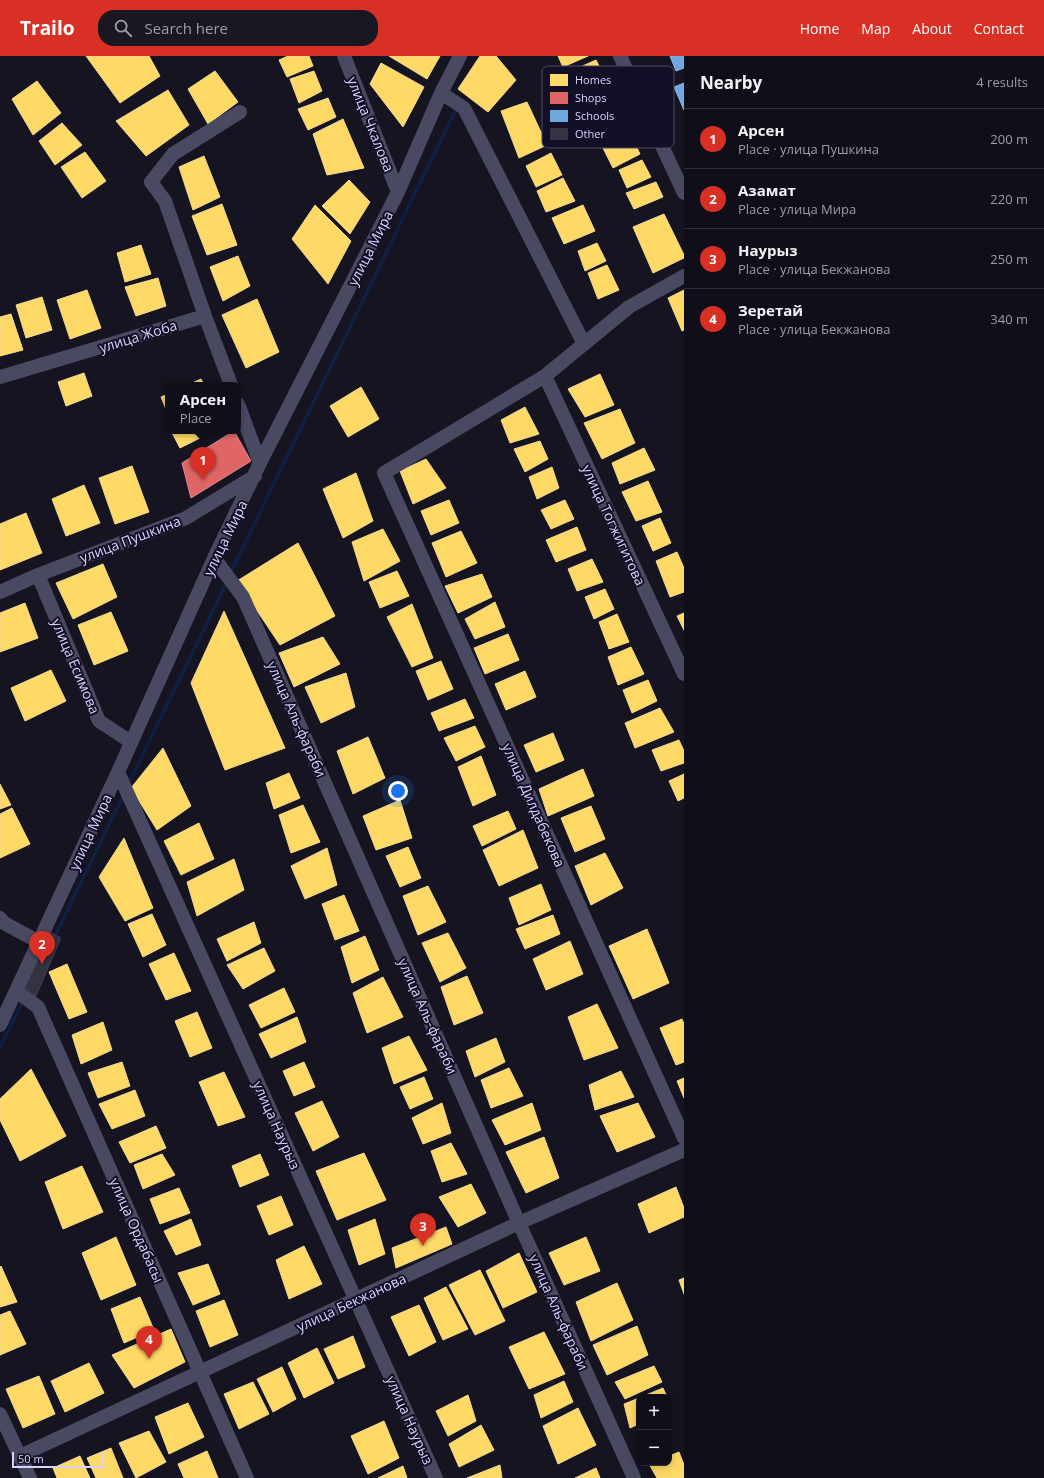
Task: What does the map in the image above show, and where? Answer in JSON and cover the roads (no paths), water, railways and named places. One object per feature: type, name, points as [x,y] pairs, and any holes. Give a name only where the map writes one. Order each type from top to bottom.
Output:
[{"type":"street","name":"улица Чкалова","points":[[344,56],[398,192]]},
{"type":"street","name":"улица Мира","points":[[0,1025],[118,772],[214,558],[398,192],[460,56]]},
{"type":"street","points":[[620,56],[625,66]]},
{"type":"street","points":[[442,93],[464,108],[584,344]]},
{"type":"street","points":[[230,382],[165,201],[151,182],[174,154],[240,112]]},
{"type":"street","points":[[663,148],[684,193]]},
{"type":"street","points":[[545,376],[629,307],[684,276]]},
{"type":"street","name":"улица Жоба","points":[[0,377],[205,316]]},
{"type":"street","name":"улица Дилдабекова","points":[[545,376],[384,473],[684,1138]]},
{"type":"street","name":"улица Тогжигитова","points":[[545,376],[684,674]]},
{"type":"street","points":[[241,414],[258,470]]},
{"type":"street","name":"улица Пушкина","points":[[0,592],[38,575],[186,518],[258,470]]},
{"type":"street","name":"улица Аль-фараби","points":[[214,558],[243,597],[519,1223],[634,1478]]},
{"type":"street","name":"улица Есимова","points":[[38,575],[99,720],[131,742]]},
{"type":"street","name":"улица Наурыз","points":[[118,772],[436,1478]]},
{"type":"street","points":[[0,918],[4,923],[39,942]]},
{"type":"street","name":"улица Ордабасы","points":[[16,991],[38,1007],[247,1478]]},
{"type":"street","name":"улица Бекжанова","points":[[20,1456],[519,1223],[684,1150]]},
{"type":"street","points":[[0,1414],[30,1478]]},
{"type":"waterway","points":[[230,574],[457,107]]},
{"type":"waterway","points":[[128,785],[227,582]]},
{"type":"waterway","points":[[54,938],[124,794]]},
{"type":"waterway","points":[[0,1048],[23,1001]]},
{"type":"place","name":"Арсен","points":[[203,480]]},
{"type":"place","name":"Азамат","points":[[42,964]]},
{"type":"place","name":"Наурыз","points":[[423,1246]]},
{"type":"place","name":"Зеретай","points":[[149,1359]]}]
